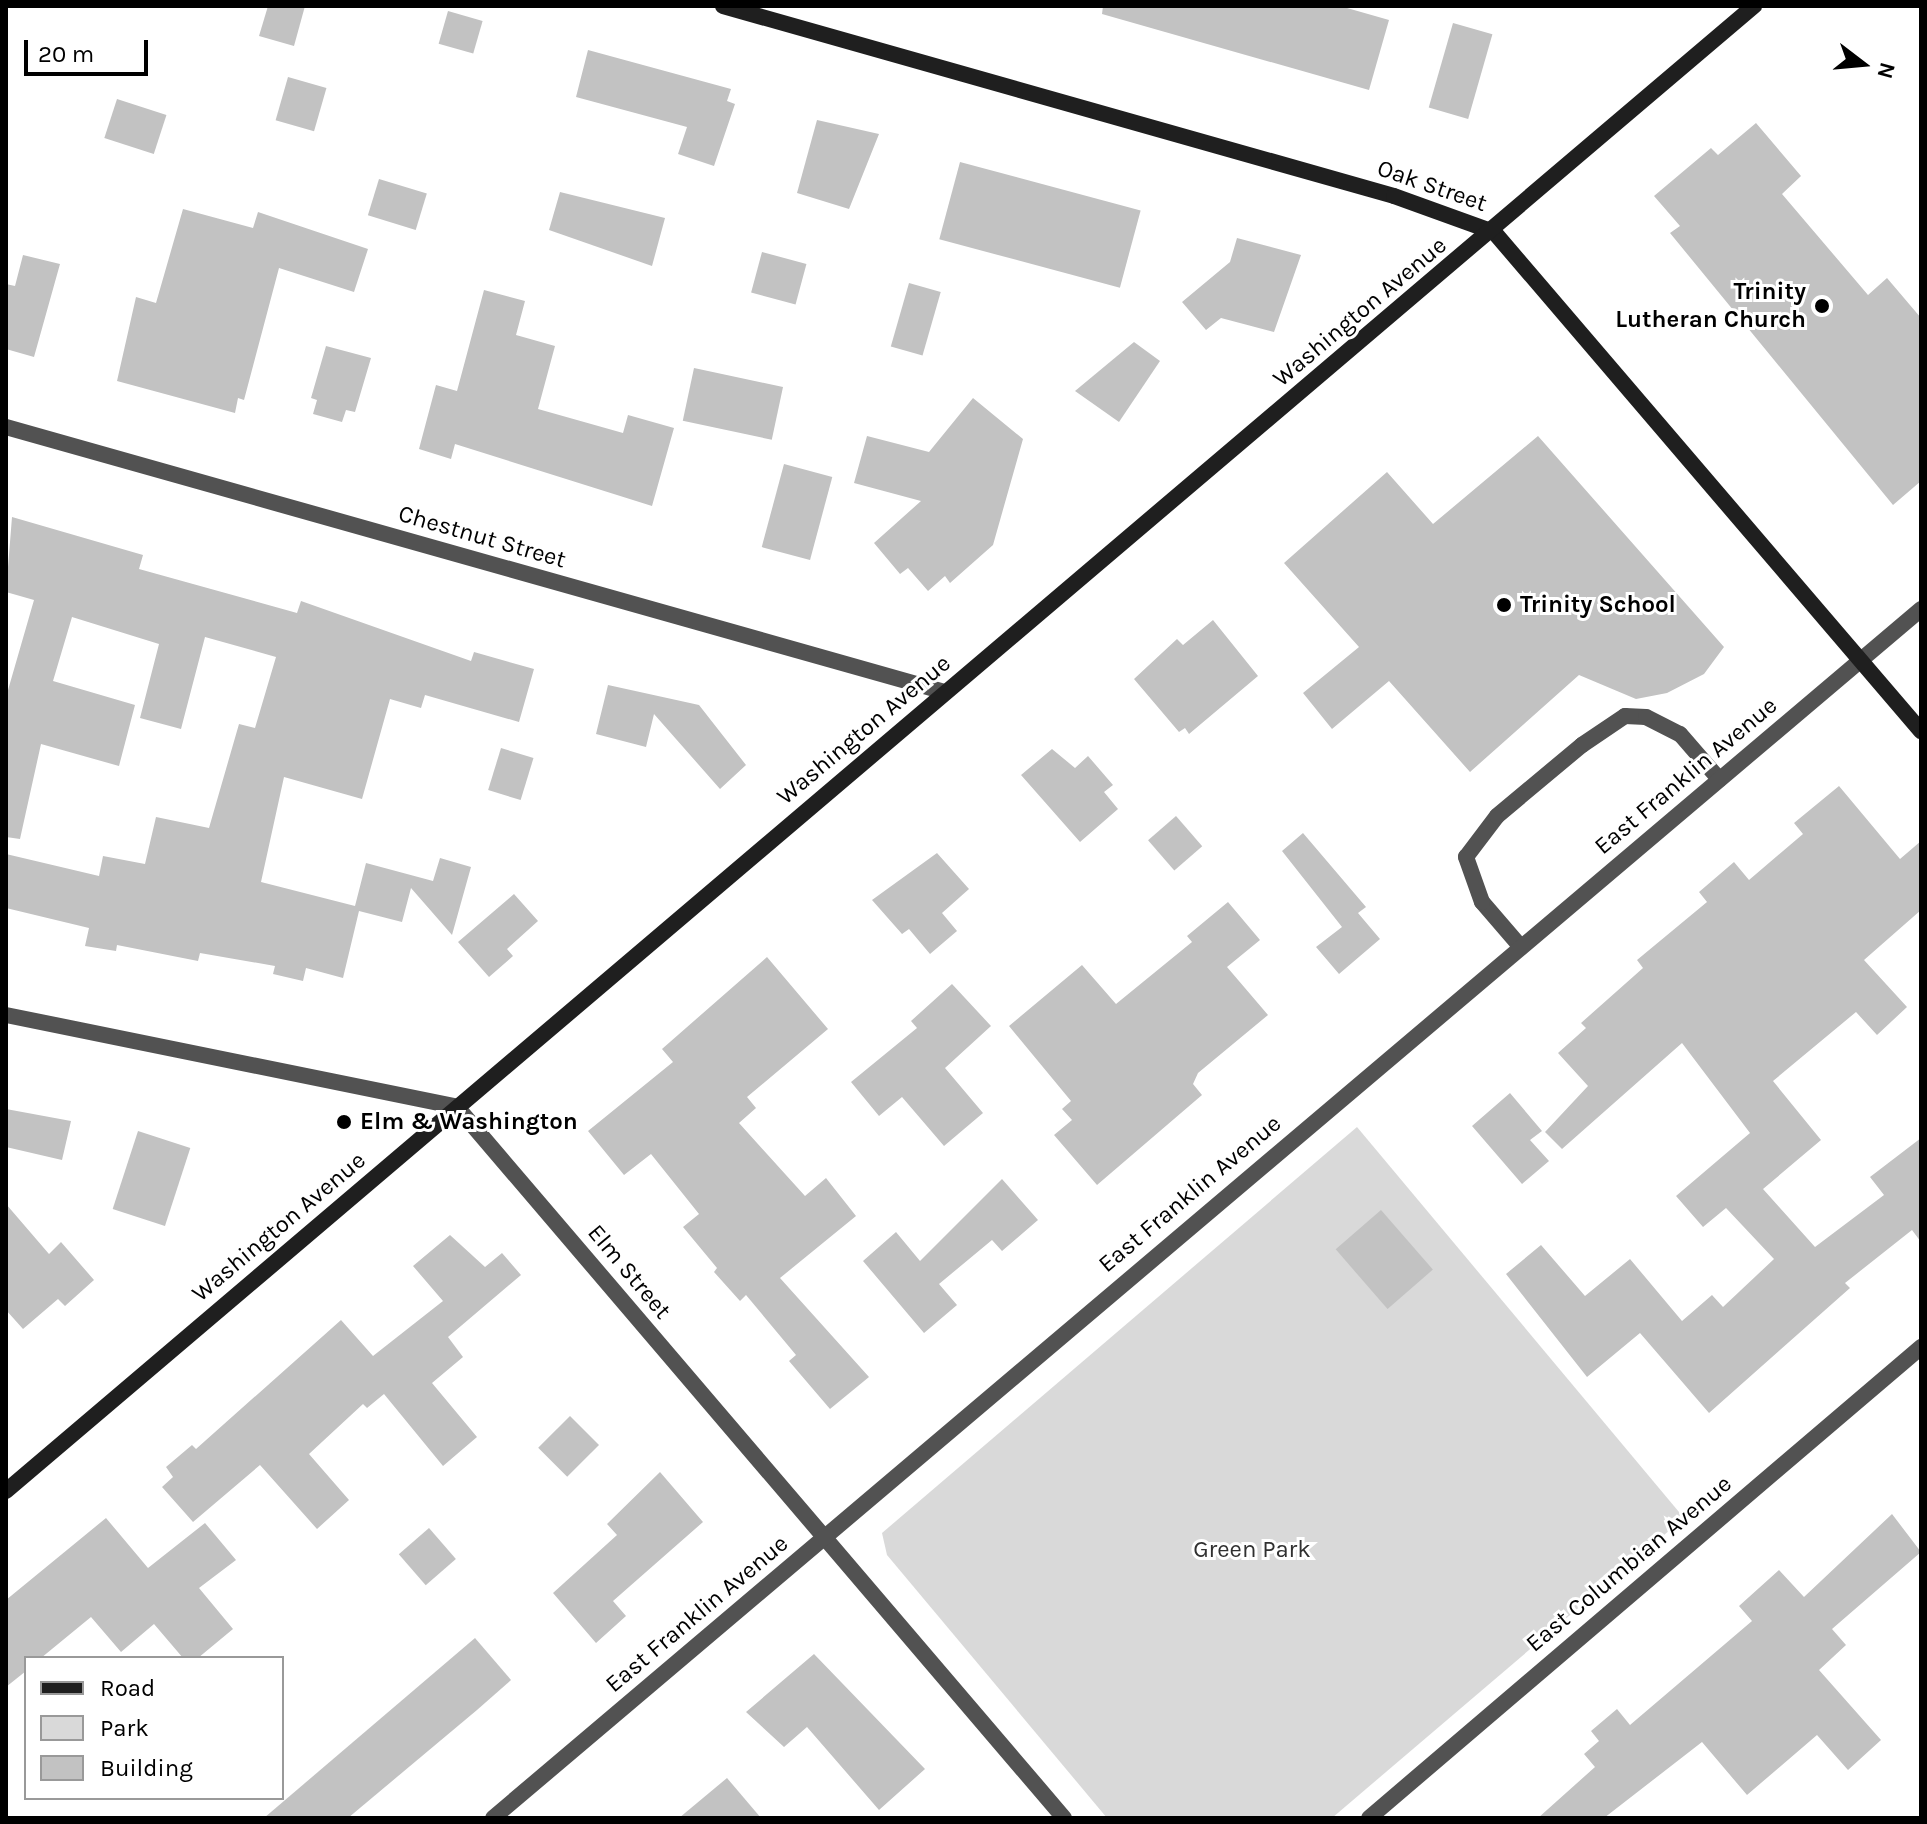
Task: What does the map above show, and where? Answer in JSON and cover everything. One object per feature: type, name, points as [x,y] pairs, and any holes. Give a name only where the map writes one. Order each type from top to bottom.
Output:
[{"type":"street","name":"Oak Street","points":[[723,6],[1394,196],[1494,232],[1921,731]]},
{"type":"street","name":"Washington Avenue","points":[[6,1491],[945,692],[1494,232],[1754,6]]},
{"type":"street","name":"Chestnut Street","points":[[6,427],[945,692]]},
{"type":"street","name":"East Franklin Avenue","points":[[493,1818],[1921,609]]},
{"type":"street","points":[[1520,946],[1482,902],[1466,857],[1497,816],[1582,745],[1625,716],[1646,717],[1680,734],[1719,779]]},
{"type":"street","points":[[6,1015],[457,1107]]},
{"type":"street","name":"Elm Street","points":[[457,1107],[1064,1818]]},
{"type":"street","name":"East Columbian Avenue","points":[[1369,1818],[1921,1347]]},
{"type":"green space","name":"Green Park","points":[[1357,1127],[1684,1518],[1332,1818],[1107,1818],[887,1555],[882,1533]]},
{"type":"building","points":[[268,6],[305,6],[294,46],[259,36]]},
{"type":"building","points":[[1103,6],[1340,6],[1389,20],[1369,90],[1102,14]]},
{"type":"building","points":[[448,11],[483,21],[473,54],[439,44]]},
{"type":"building","points":[[1453,23],[1492,34],[1468,119],[1429,108]]},
{"type":"building","points":[[588,50],[731,89],[727,101],[735,104],[714,166],[678,154],[687,127],[576,97]]},
{"type":"building","points":[[288,77],[326,88],[314,131],[276,120]]},
{"type":"building","points":[[117,99],[166,115],[154,154],[104,138]]},
{"type":"building","points":[[817,120],[879,134],[849,209],[797,193]]},
{"type":"building","name":"Trinity Lutheran Church","points":[[1756,123],[1801,176],[1782,194],[1868,295],[1887,278],[1921,318],[1921,481],[1893,505],[1670,233],[1680,226],[1654,196],[1711,148],[1718,155]]},
{"type":"building","points":[[960,162],[1141,210],[1120,288],[939,239]]},
{"type":"building","points":[[379,179],[427,194],[416,230],[368,215]]},
{"type":"building","points":[[560,192],[665,218],[652,266],[549,230]]},
{"type":"building","points":[[183,209],[253,228],[258,212],[368,249],[354,292],[279,268],[244,400],[238,398],[235,413],[117,381],[136,297],[156,303]]},
{"type":"building","points":[[1237,238],[1301,255],[1274,332],[1221,318],[1206,330],[1182,302],[1230,262]]},
{"type":"building","points":[[762,252],[806,264],[796,304],[751,293]]},
{"type":"building","points":[[23,255],[60,264],[34,357],[6,349],[6,284],[15,286]]},
{"type":"building","points":[[909,283],[941,292],[923,356],[891,346]]},
{"type":"building","points":[[484,290],[525,301],[516,335],[555,346],[538,409],[623,433],[628,415],[674,428],[652,506],[455,444],[451,459],[419,449],[436,385],[457,391]]},
{"type":"building","points":[[1134,342],[1160,361],[1119,422],[1075,391]]},
{"type":"building","points":[[326,346],[371,358],[355,412],[346,410],[342,422],[313,414],[317,400],[311,398]]},
{"type":"building","points":[[694,368],[783,387],[772,440],[683,421]]},
{"type":"building","points":[[973,398],[1023,439],[993,545],[950,583],[945,576],[928,591],[908,568],[900,574],[874,543],[921,501],[854,483],[867,436],[929,452]]},
{"type":"building","name":"Trinity School","points":[[1538,436],[1724,647],[1704,674],[1667,693],[1636,699],[1579,675],[1470,772],[1389,681],[1332,729],[1303,693],[1359,647],[1284,563],[1387,472],[1433,524]]},
{"type":"building","points":[[784,464],[832,477],[810,560],[762,547]]},
{"type":"building","points":[[12,517],[143,555],[139,569],[297,613],[301,601],[471,661],[474,652],[534,669],[519,722],[425,695],[421,708],[390,699],[362,799],[284,777],[261,882],[355,906],[366,863],[433,881],[440,858],[471,867],[452,935],[411,888],[402,922],[359,911],[343,978],[306,968],[303,981],[273,974],[275,966],[200,953],[198,961],[117,945],[116,951],[85,946],[89,928],[6,908],[6,854],[99,876],[103,856],[145,864],[156,817],[209,828],[239,724],[255,728],[276,657],[205,637],[181,729],[140,718],[159,644],[72,617],[53,681],[135,705],[119,766],[41,744],[20,839],[6,837],[6,697],[34,600],[6,592]]},
{"type":"building","points":[[1213,620],[1258,676],[1189,734],[1185,728],[1179,732],[1134,679],[1177,639],[1183,645]]},
{"type":"building","points":[[608,685],[699,705],[746,765],[720,789],[654,714],[646,747],[596,734]]},
{"type":"building","points":[[501,748],[534,758],[521,800],[488,790]]},
{"type":"building","points":[[1052,749],[1075,768],[1088,756],[1113,785],[1104,792],[1118,809],[1080,842],[1021,775]]},
{"type":"building","points":[[1839,786],[1900,859],[1921,841],[1921,910],[1864,960],[1907,1007],[1877,1035],[1856,1012],[1773,1081],[1821,1140],[1763,1189],[1815,1247],[1884,1195],[1870,1177],[1921,1138],[1921,1242],[1912,1230],[1845,1283],[1850,1288],[1709,1413],[1640,1333],[1587,1377],[1506,1274],[1541,1245],[1585,1296],[1630,1259],[1682,1321],[1712,1295],[1723,1307],[1774,1259],[1726,1208],[1703,1227],[1676,1196],[1750,1133],[1682,1043],[1562,1149],[1545,1132],[1588,1086],[1558,1053],[1586,1028],[1581,1023],[1643,968],[1637,960],[1707,902],[1699,892],[1734,862],[1749,880],[1803,834],[1794,823]]},
{"type":"building","points":[[1176,816],[1202,846],[1174,870],[1148,840]]},
{"type":"building","points":[[1303,833],[1366,907],[1358,913],[1380,939],[1339,974],[1316,947],[1342,927],[1282,851]]},
{"type":"building","points":[[937,853],[969,889],[942,913],[957,931],[930,954],[909,929],[902,934],[872,900]]},
{"type":"building","points":[[514,894],[538,921],[507,949],[513,956],[489,977],[458,942]]},
{"type":"building","points":[[1228,902],[1260,940],[1227,967],[1268,1015],[1198,1073],[1193,1084],[1202,1095],[1097,1185],[1054,1135],[1072,1120],[1062,1109],[1071,1101],[1009,1026],[1082,965],[1116,1004],[1192,942],[1187,936]]},
{"type":"building","points":[[767,957],[828,1029],[747,1097],[756,1108],[739,1123],[805,1196],[826,1178],[856,1216],[780,1278],[869,1377],[830,1409],[789,1361],[796,1355],[746,1295],[740,1301],[714,1272],[717,1268],[683,1227],[699,1214],[651,1154],[624,1175],[588,1131],[673,1062],[662,1049]]},
{"type":"building","points":[[952,984],[991,1026],[945,1068],[983,1113],[944,1146],[902,1097],[879,1116],[851,1082],[917,1028],[911,1021]]},
{"type":"building","points":[[1510,1093],[1542,1131],[1530,1140],[1549,1161],[1522,1184],[1472,1126]]},
{"type":"building","points":[[6,1109],[71,1121],[62,1160],[6,1147]]},
{"type":"building","points":[[138,1131],[190,1148],[165,1226],[113,1209]]},
{"type":"building","points":[[1002,1179],[1038,1220],[1002,1251],[992,1240],[939,1284],[957,1305],[924,1333],[863,1261],[896,1232],[920,1261]]},
{"type":"building","points":[[6,1204],[49,1254],[61,1242],[94,1280],[65,1306],[58,1299],[23,1329],[6,1310]]},
{"type":"building","points":[[1381,1210],[1433,1270],[1388,1309],[1336,1249]]},
{"type":"building","points":[[450,1235],[485,1267],[502,1253],[521,1275],[448,1337],[463,1357],[432,1383],[477,1437],[443,1466],[384,1394],[367,1408],[363,1404],[309,1454],[349,1500],[317,1529],[260,1465],[193,1522],[162,1487],[173,1477],[166,1467],[192,1445],[196,1449],[341,1320],[373,1356],[443,1301],[413,1266]]},
{"type":"building","points":[[570,1416],[599,1445],[567,1477],[538,1448]]},
{"type":"building","points":[[660,1472],[703,1522],[613,1601],[626,1616],[596,1643],[553,1593],[617,1535],[607,1524]]},
{"type":"building","points":[[1892,1514],[1921,1552],[1832,1629],[1846,1645],[1819,1670],[1881,1740],[1848,1770],[1817,1735],[1747,1795],[1702,1742],[1604,1818],[1538,1818],[1595,1767],[1584,1754],[1599,1741],[1591,1731],[1617,1709],[1630,1725],[1752,1621],[1739,1606],[1779,1570],[1804,1597]]},
{"type":"building","points":[[106,1518],[148,1568],[205,1523],[236,1560],[199,1588],[233,1629],[200,1656],[181,1656],[154,1624],[121,1652],[91,1617],[43,1656],[24,1656],[24,1673],[6,1687],[6,1600]]},
{"type":"building","points":[[429,1528],[456,1559],[426,1585],[399,1554]]},
{"type":"building","points":[[475,1638],[511,1680],[477,1710],[348,1818],[264,1818]]},
{"type":"building","points":[[814,1654],[925,1769],[879,1810],[807,1727],[784,1747],[746,1712]]},
{"type":"building","points":[[727,1778],[761,1818],[679,1818]]},
{"type":"place","name":"Trinity Lutheran Church","points":[[1822,306]]},
{"type":"place","name":"Trinity School","points":[[1504,605]]},
{"type":"place","name":"Elm & Washington","points":[[344,1122]]}]
